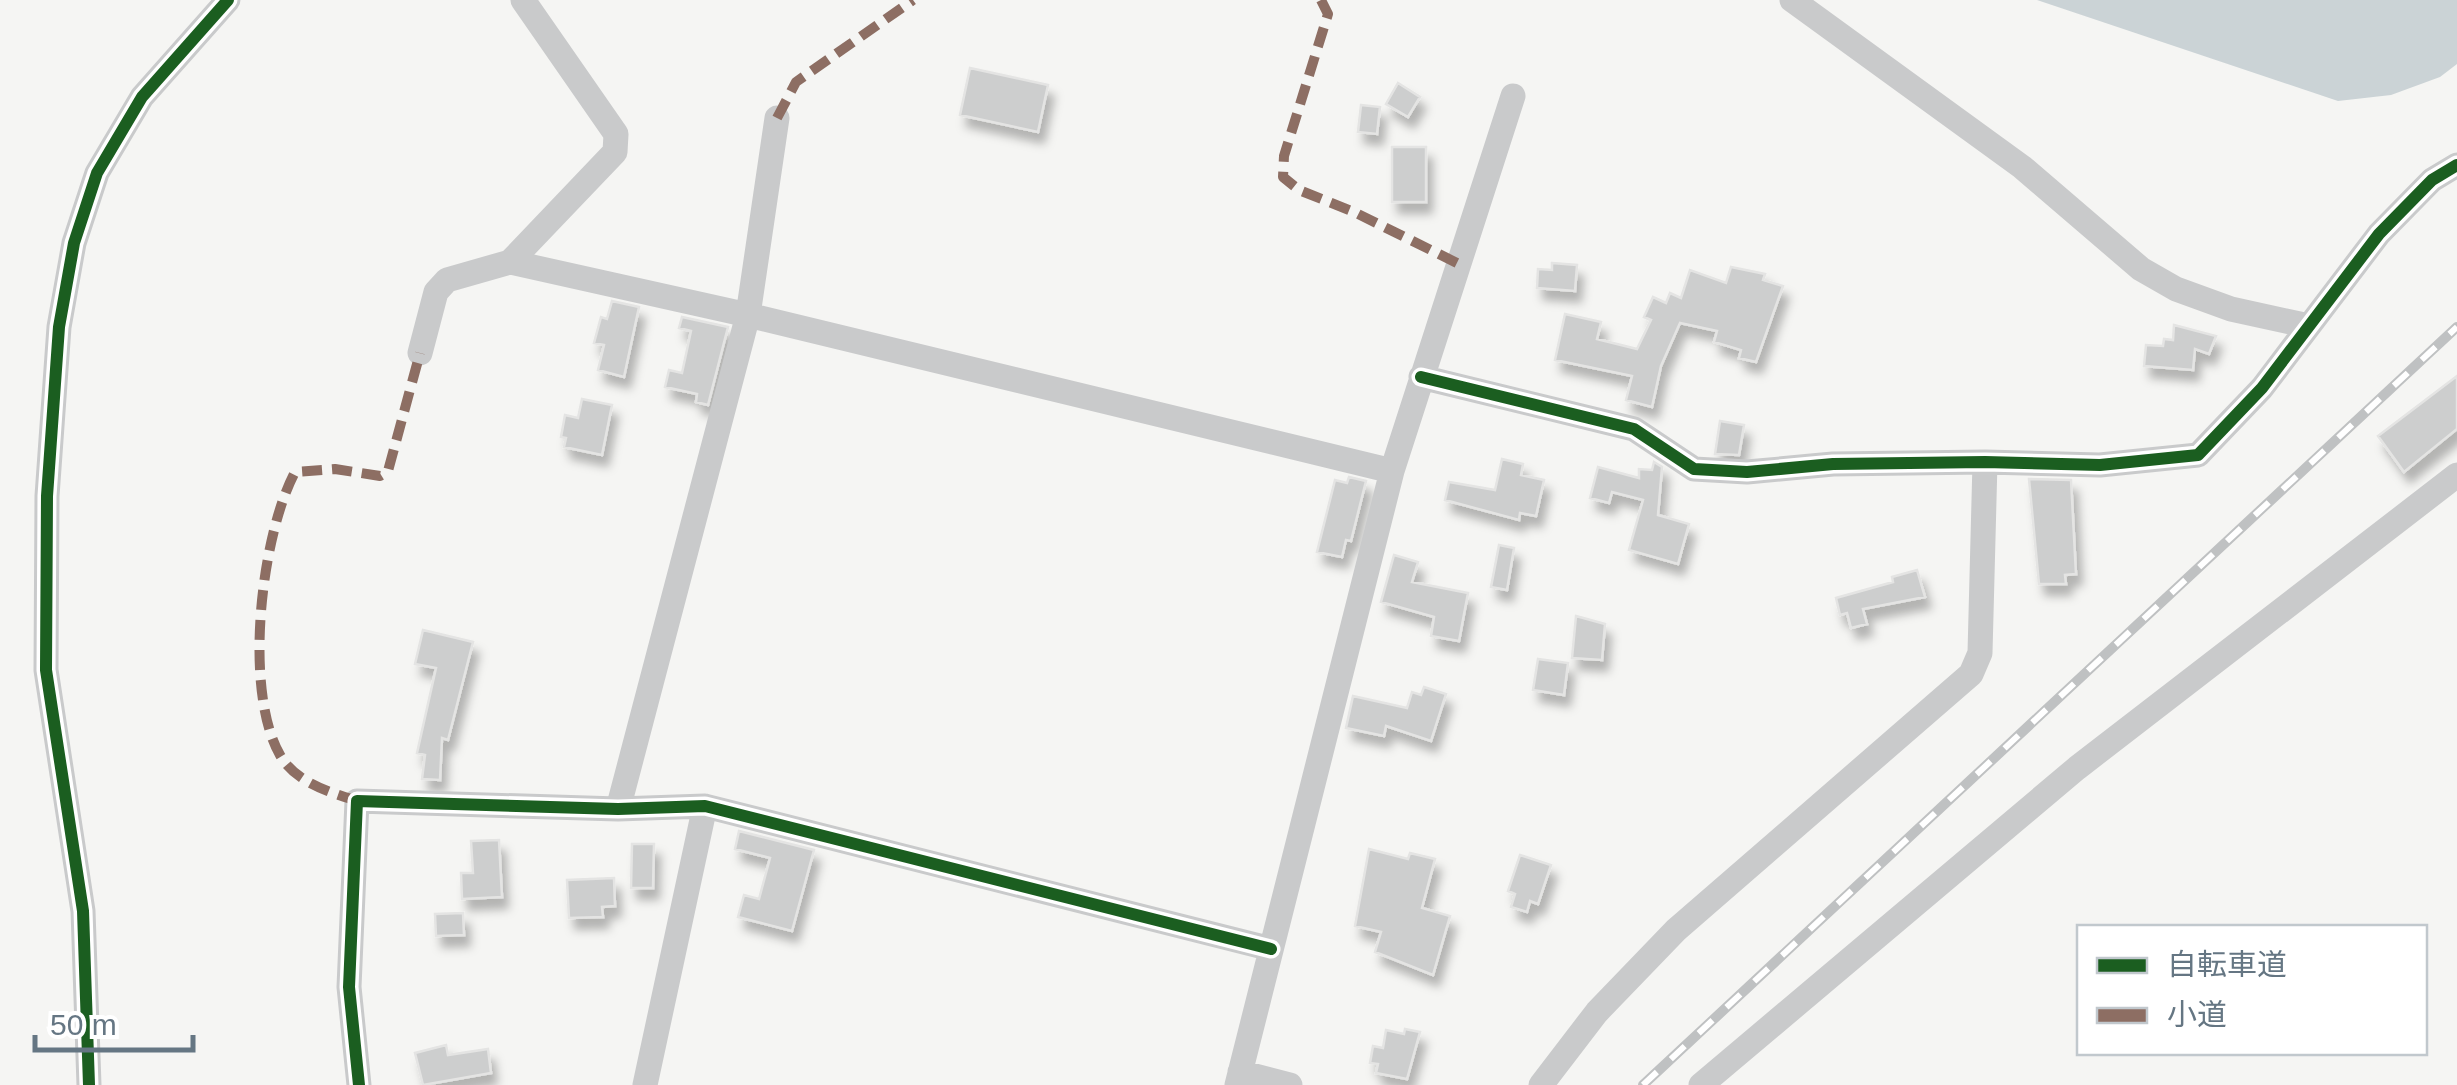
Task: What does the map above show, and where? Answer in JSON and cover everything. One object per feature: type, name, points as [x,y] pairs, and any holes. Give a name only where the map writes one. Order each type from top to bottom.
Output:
[{"type":"street","points":[[89,1085],[83,911],[46,670],[47,496],[58,326],[74,242],[97,173],[142,97],[228,0]]},
{"type":"street","points":[[510,262],[615,152],[616,134],[523,0]]},
{"type":"street","points":[[1792,0],[2022,167],[2141,268],[2176,289],[2231,309],[2310,326]]},
{"type":"street","points":[[1290,1085],[1239,1078],[1392,472],[1513,96]]},
{"type":"street","points":[[618,808],[748,315],[777,118]]},
{"type":"street","points":[[1422,377],[1634,429],[1694,469],[1748,472],[1833,464],[1986,462],[2100,465],[2198,454],[2262,388],[2379,234],[2432,180],[2457,166]]},
{"type":"street","points":[[420,353],[436,292],[447,280],[510,262],[748,315],[1392,472]]},
{"type":"street","points":[[1540,1085],[1597,1012],[1676,930],[1971,674],[1980,653],[1986,462]]},
{"type":"street","points":[[1701,1085],[2077,768],[2457,475]]},
{"type":"street","points":[[359,1085],[348,988],[357,801],[618,808],[705,806],[1271,949]]},
{"type":"street","points":[[645,1085],[705,806]]},
{"type":"shaded area","points":[[2037,0],[2457,0],[2457,64],[2440,77],[2391,95],[2338,101]]},
{"type":"building","points":[[970,68],[1048,85],[1038,132],[960,115]]},
{"type":"building","points":[[1398,83],[1420,97],[1408,117],[1386,104]]},
{"type":"building","points":[[1361,105],[1380,107],[1377,134],[1358,132]]},
{"type":"building","points":[[1392,147],[1426,147],[1426,202],[1392,202]]},
{"type":"building","points":[[1552,263],[1577,265],[1575,291],[1537,288],[1538,269],[1552,270]]},
{"type":"building","points":[[1731,267],[1765,274],[1763,280],[1783,286],[1756,362],[1739,358],[1741,350],[1714,342],[1717,331],[1680,323],[1661,366],[1652,407],[1626,400],[1632,376],[1555,360],[1565,314],[1601,322],[1597,339],[1637,349],[1651,320],[1644,317],[1653,297],[1666,303],[1670,293],[1681,298],[1690,270],[1726,283]]},
{"type":"building","points":[[612,301],[639,307],[624,377],[598,370],[604,345],[594,343],[601,317],[607,319]]},
{"type":"building","points":[[682,317],[728,327],[708,405],[696,402],[697,394],[665,387],[669,370],[682,373],[691,331],[679,328]]},
{"type":"building","points":[[2174,325],[2216,336],[2209,354],[2195,349],[2193,370],[2144,366],[2146,345],[2163,346],[2164,339],[2173,340]]},
{"type":"building","points":[[2457,376],[2457,429],[2404,472],[2378,436]]},
{"type":"building","points":[[582,399],[612,405],[602,455],[564,447],[566,438],[561,437],[565,415],[578,418]]},
{"type":"building","points":[[1720,421],[1744,425],[1739,455],[1715,454]]},
{"type":"building","points":[[1502,459],[1523,464],[1521,475],[1544,480],[1536,516],[1520,513],[1519,520],[1445,500],[1449,482],[1495,490]]},
{"type":"building","points":[[1654,462],[1662,467],[1658,515],[1689,524],[1678,564],[1629,550],[1643,500],[1612,492],[1609,503],[1590,498],[1598,467],[1639,478],[1639,469],[1652,470]]},
{"type":"building","points":[[1349,477],[1366,481],[1351,541],[1346,540],[1342,557],[1317,552],[1335,480],[1347,483]]},
{"type":"building","points":[[2029,479],[2071,480],[2076,574],[2065,575],[2066,584],[2039,584]]},
{"type":"building","points":[[1499,545],[1514,548],[1507,590],[1491,587]]},
{"type":"building","points":[[1394,555],[1418,562],[1412,582],[1468,593],[1459,641],[1431,636],[1434,617],[1381,602]]},
{"type":"building","points":[[1917,570],[1925,597],[1863,609],[1867,624],[1851,628],[1847,613],[1840,615],[1836,598],[1893,582],[1892,577]]},
{"type":"building","points":[[1576,616],[1605,624],[1602,660],[1572,658]]},
{"type":"building","points":[[423,630],[473,642],[448,740],[442,738],[440,780],[422,779],[425,755],[417,753],[436,668],[415,664]]},
{"type":"building","points":[[1538,659],[1568,663],[1564,695],[1533,690]]},
{"type":"building","points":[[1424,687],[1446,694],[1431,741],[1386,726],[1384,736],[1346,728],[1353,696],[1407,708],[1412,692],[1421,695]]},
{"type":"building","points":[[739,831],[814,850],[792,931],[738,917],[744,895],[759,899],[770,858],[735,849]]},
{"type":"building","points":[[499,840],[502,897],[462,899],[461,873],[473,873],[471,841]]},
{"type":"building","points":[[632,844],[654,844],[653,888],[631,888]]},
{"type":"building","points":[[1369,849],[1408,859],[1410,853],[1435,859],[1422,908],[1450,916],[1433,975],[1375,952],[1381,932],[1355,926]]},
{"type":"building","points":[[1520,855],[1551,865],[1538,904],[1530,901],[1527,912],[1511,907],[1515,894],[1508,891]]},
{"type":"building","points":[[614,878],[615,906],[602,907],[603,917],[569,918],[567,880]]},
{"type":"building","points":[[463,913],[464,935],[436,936],[435,914]]},
{"type":"building","points":[[1405,1029],[1420,1032],[1407,1079],[1376,1073],[1378,1064],[1370,1063],[1373,1046],[1383,1048],[1386,1030],[1404,1034]]},
{"type":"building","points":[[446,1045],[448,1055],[488,1049],[491,1073],[423,1085],[415,1053]]},
{"type":"railway","points":[[1643,1085],[2457,327]]},
{"type":"marked path","points":[[777,118],[796,82],[913,0]]},
{"type":"marked path","points":[[1321,0],[1328,14],[1284,156],[1283,177],[1299,190],[1354,212],[1459,264]]},
{"type":"marked path","points":[[357,801],[314,785],[294,772],[280,755],[262,692],[261,613],[266,573],[273,534],[295,472],[335,469],[380,476],[388,471],[420,353]]},
{"type":"cycle path","points":[[89,1085],[83,911],[46,670],[47,496],[59,327],[74,243],[97,173],[142,97],[228,0]]},
{"type":"cycle path","points":[[1421,377],[1634,429],[1694,469],[1747,472],[1833,464],[1985,462],[2100,465],[2198,455],[2262,388],[2379,234],[2432,180],[2457,165]]},
{"type":"cycle path","points":[[359,1085],[349,987],[357,801],[618,809],[705,806],[1271,949]]}]
